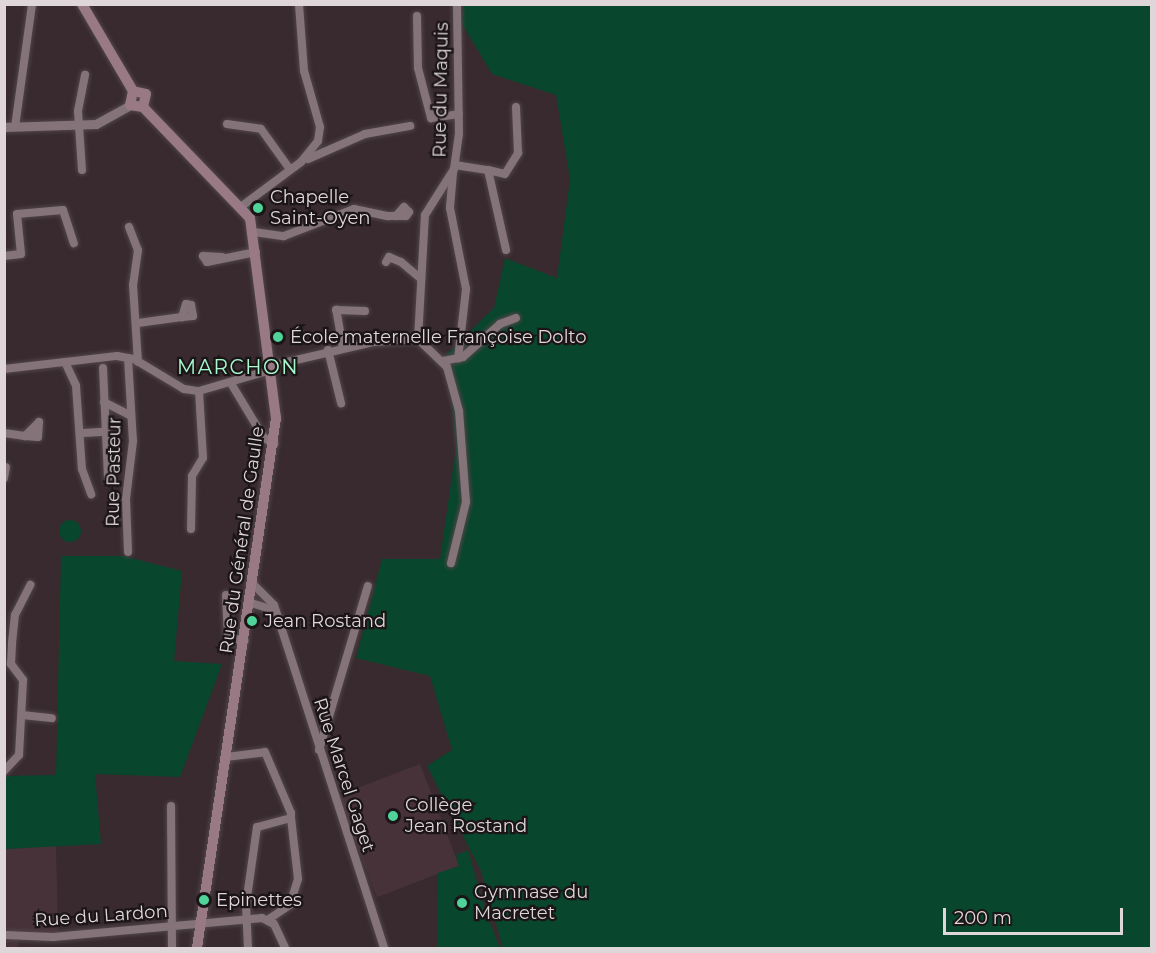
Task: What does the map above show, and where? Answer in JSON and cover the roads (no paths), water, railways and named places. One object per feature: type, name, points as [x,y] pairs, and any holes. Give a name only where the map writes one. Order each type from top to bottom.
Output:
[{"type":"main road","points":[[82,4],[133,91],[130,105],[143,107]]},
{"type":"main road","name":"Rue du Général de Gaulle","points":[[133,91],[146,94],[143,107],[242,206],[254,232],[271,368],[276,444],[197,948]]},
{"type":"street","points":[[15,127],[32,4]]},
{"type":"street","points":[[299,4],[304,71],[320,127],[314,149],[301,162]]},
{"type":"street","name":"Rue du Maquis","points":[[418,339],[425,215],[455,167],[459,114],[457,4]]},
{"type":"street","points":[[417,16],[417,61],[431,118],[459,114]]},
{"type":"street","points":[[82,170],[80,127],[85,75]]},
{"type":"street","points":[[4,127],[80,127],[107,120],[130,105]]},
{"type":"street","points":[[458,359],[466,289],[450,208],[455,167],[505,174],[518,153],[516,107]]},
{"type":"street","points":[[227,124],[261,129],[289,168]]},
{"type":"street","points":[[242,206],[289,168],[301,162],[365,134],[410,126]]},
{"type":"street","points":[[488,170],[506,250]]},
{"type":"street","points":[[254,232],[284,236],[354,209],[396,216]]},
{"type":"street","points":[[4,256],[21,254],[17,214],[63,210],[74,243]]},
{"type":"street","points":[[129,227],[138,250],[133,285],[138,323],[138,362]]},
{"type":"street","points":[[222,257],[256,252]]},
{"type":"street","points":[[386,262],[389,257],[401,262],[421,279]]},
{"type":"street","points":[[343,348],[336,310],[365,311]]},
{"type":"street","points":[[138,323],[182,317]]},
{"type":"street","points":[[443,361],[458,359],[500,324],[516,318]]},
{"type":"street","points":[[4,369],[128,358],[184,390],[199,392],[232,385],[271,368],[328,351],[418,339],[443,361],[454,384],[464,453],[466,502],[451,563]]},
{"type":"street","points":[[328,351],[341,403]]},
{"type":"street","name":"Rue Pasteur","points":[[128,358],[131,416],[128,552]]},
{"type":"street","points":[[65,362],[76,386],[83,433],[82,469],[91,494]]},
{"type":"street","points":[[103,368],[108,480]]},
{"type":"street","points":[[232,385],[250,407],[264,438],[276,444]]},
{"type":"street","points":[[191,529],[192,476],[203,458],[199,392]]},
{"type":"street","points":[[104,402],[131,416]]},
{"type":"street","points":[[83,433],[105,432]]},
{"type":"street","points":[[4,434],[25,436]]},
{"type":"street","points":[[4,478],[6,467]]},
{"type":"street","points":[[4,771],[19,755],[23,680],[11,664],[15,615],[30,585]]},
{"type":"street","name":"Rue Marcel Gaget","points":[[254,585],[275,611],[318,751],[384,948]]},
{"type":"street","points":[[318,751],[368,586]]},
{"type":"street","points":[[226,595],[228,637],[245,641]]},
{"type":"street","points":[[251,603],[267,603],[275,611]]},
{"type":"street","points":[[22,715],[52,718]]},
{"type":"street","points":[[226,757],[265,752],[291,819],[298,879],[290,905],[269,919],[285,948]]},
{"type":"street","points":[[171,806],[170,927],[172,948]]},
{"type":"street","points":[[248,948],[247,921],[257,827],[291,819]]},
{"type":"street","name":"Rue du Lardon","points":[[4,935],[53,937],[269,919]]},
{"type":"place","name":"Chapelle Saint-Oyen","points":[[258,208]]},
{"type":"place","name":"École maternelle Françoise Dolto","points":[[278,337]]},
{"type":"place","name":"Jean Rostand","points":[[252,621]]},
{"type":"place","name":"Collège Jean Rostand","points":[[393,816]]},
{"type":"place","name":"Epinettes","points":[[204,900]]},
{"type":"place","name":"Gymnase du Macretet","points":[[462,903]]},
{"type":"district","name":"MARCHON","points":[[238,367]]}]
